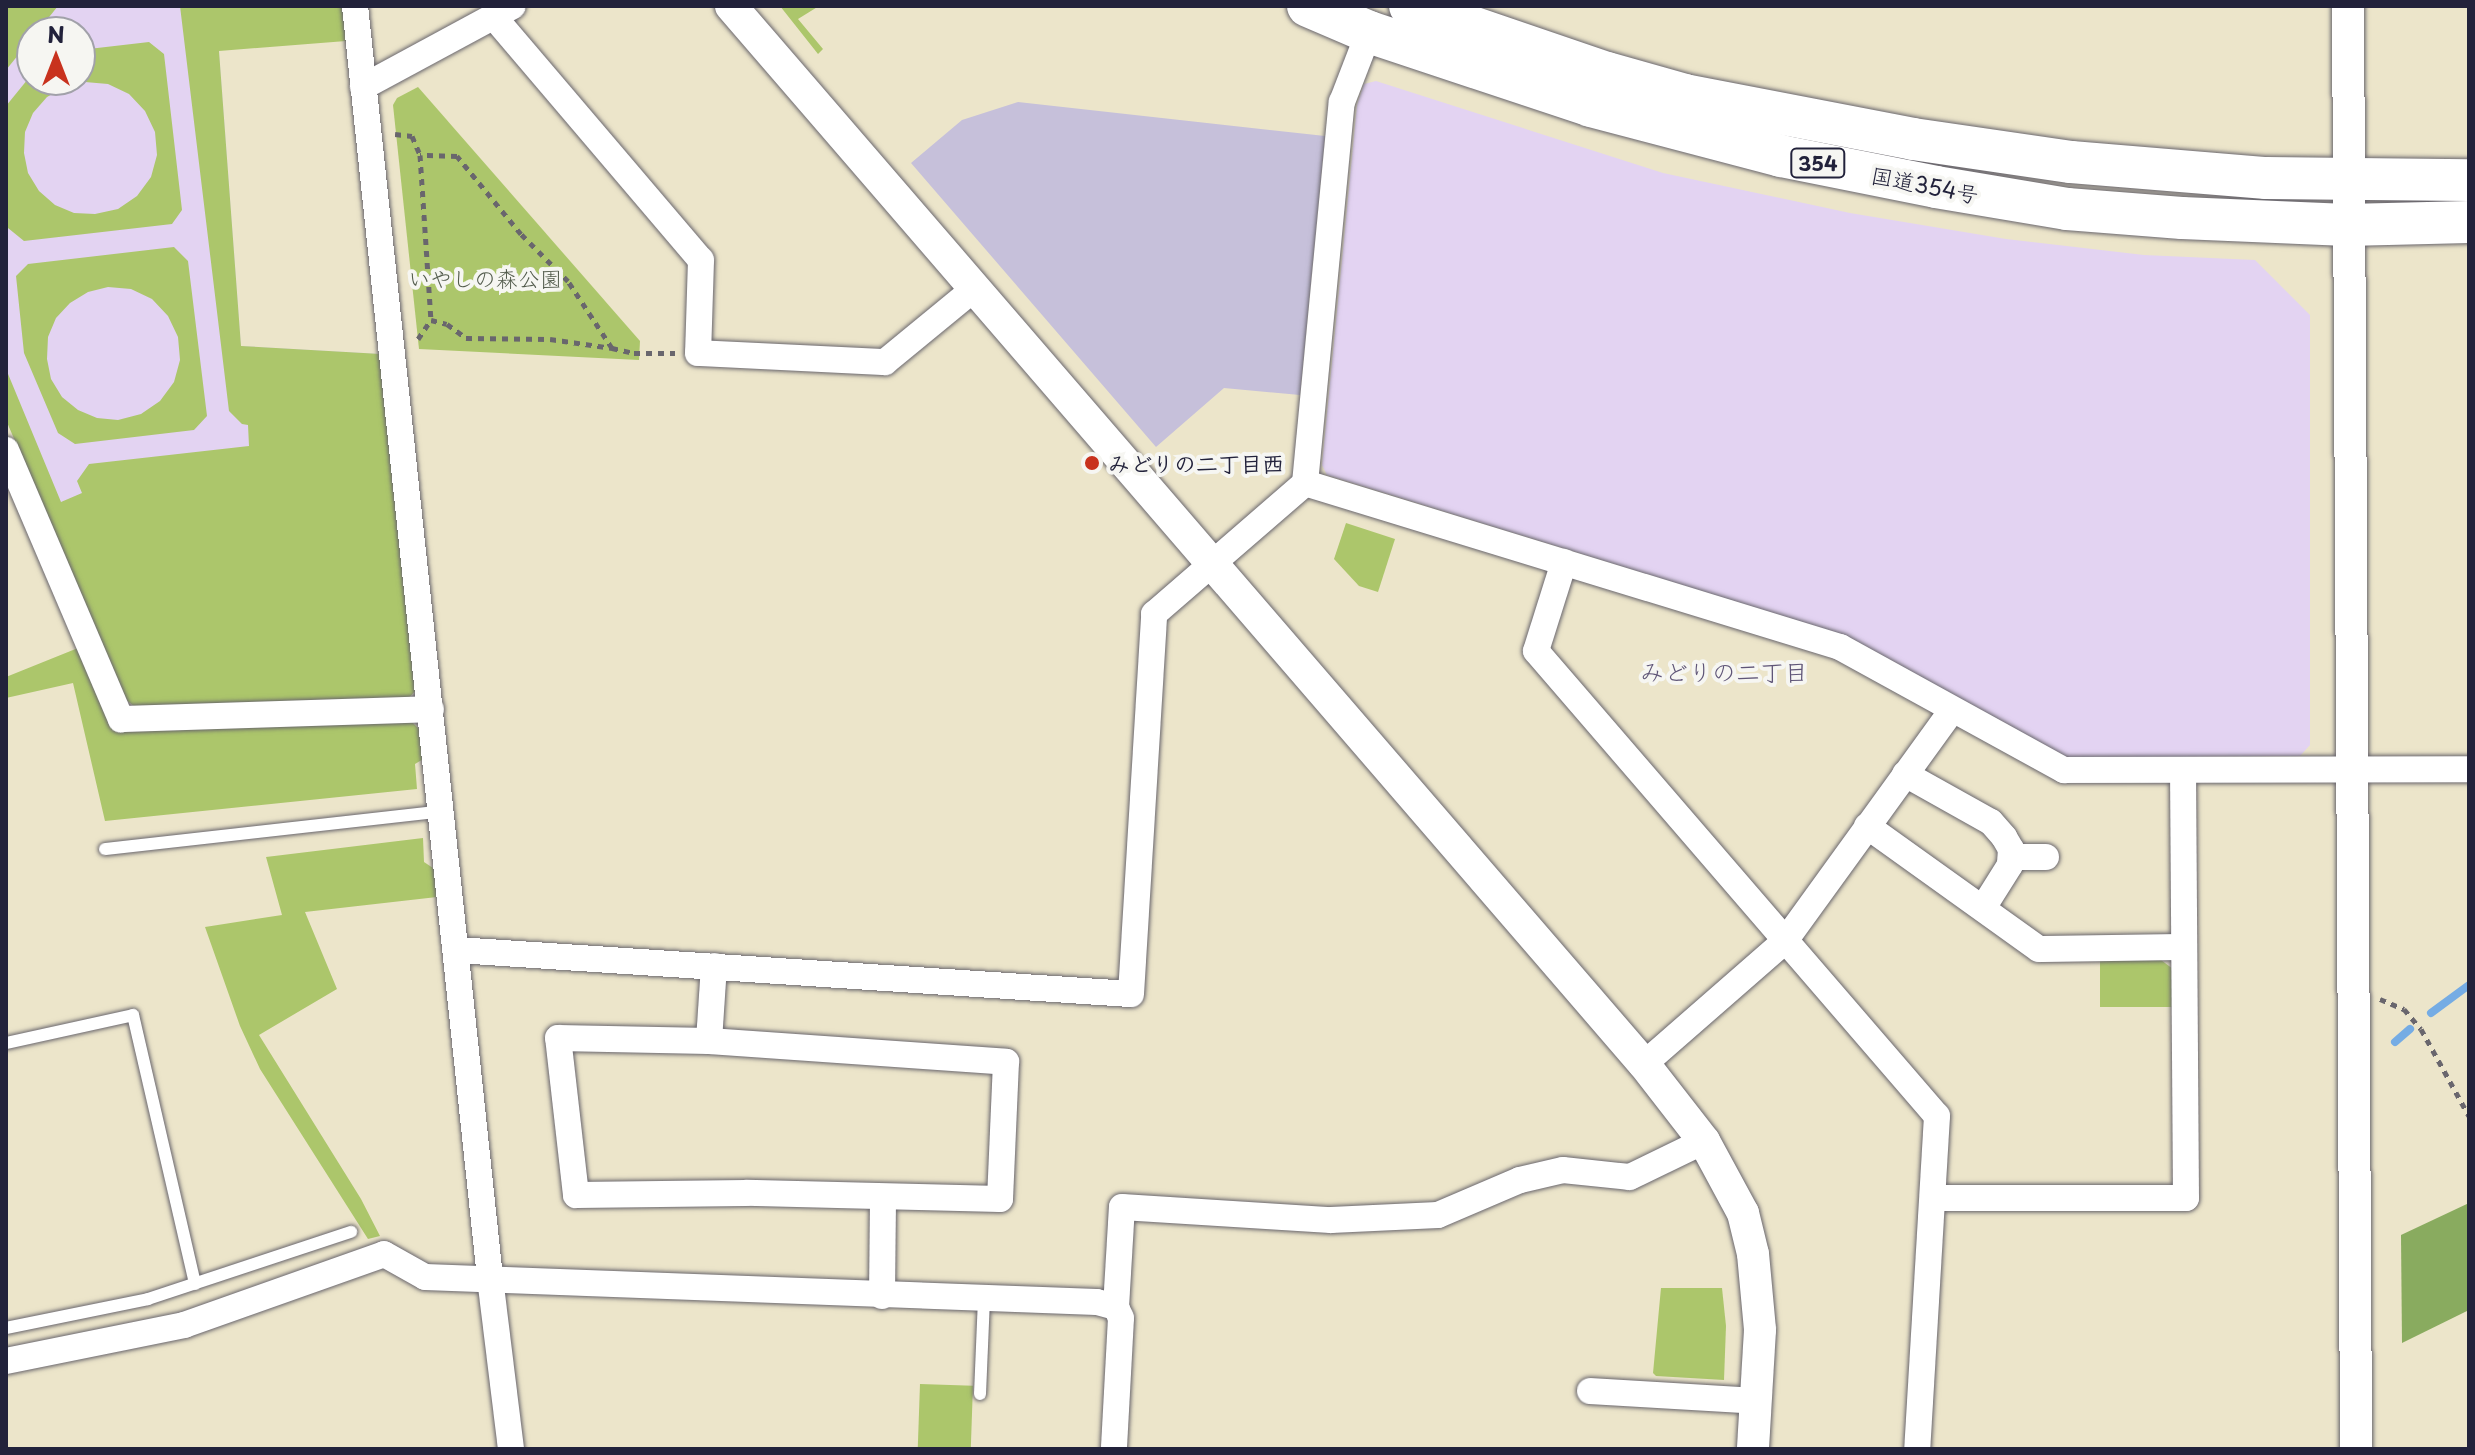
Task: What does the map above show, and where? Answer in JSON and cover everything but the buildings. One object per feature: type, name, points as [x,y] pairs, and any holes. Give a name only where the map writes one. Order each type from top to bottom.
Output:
[{"type":"highway","name":"国道354号","points":[[1308,6],[1369,32],[1591,106],[1781,156],[1921,184],[2067,209],[2182,218],[2347,225],[2469,222]]},
{"type":"highway","name":"国道354号","points":[[1410,6],[1607,73],[1685,95],[2071,162],[2266,178],[2469,180]]},
{"type":"street","points":[[355,6],[443,811],[490,1278],[511,1449]]},
{"type":"street","points":[[731,6],[1644,1064],[1704,1141],[1743,1213],[1753,1254],[1760,1330],[1753,1449]]},
{"type":"street","points":[[2348,6],[2356,1449]]},
{"type":"street","points":[[363,87],[503,12],[701,260],[698,353],[885,362],[975,288]]},
{"type":"street","points":[[457,950],[1131,994],[1154,614],[1210,562],[1305,483],[1342,102],[1369,32]]},
{"type":"street","points":[[6,450],[121,719],[431,709]]},
{"type":"street","points":[[1305,483],[1840,647],[2064,770],[2469,769]]},
{"type":"street","points":[[1564,562],[1536,651],[1937,1116],[1917,1449]]},
{"type":"street","points":[[1644,1064],[1785,941],[1952,710]]},
{"type":"street","points":[[1933,1198],[2186,1198],[2183,771]]},
{"type":"street","points":[[1905,774],[1991,822],[2004,837],[2012,857]]},
{"type":"street","points":[[1867,826],[2039,949],[2184,947]]},
{"type":"street","points":[[2012,857],[2046,857]]},
{"type":"street","points":[[1983,908],[2012,857]]},
{"type":"street","points":[[709,1041],[714,966]]},
{"type":"street","points":[[558,1038],[709,1041],[1006,1062],[1000,1199],[883,1199],[746,1193],[576,1195],[558,1038]]},
{"type":"street","points":[[1114,1449],[1121,1318],[1116,1307],[1122,1207],[1331,1220],[1438,1215],[1520,1180],[1563,1170],[1630,1177],[1704,1141]]},
{"type":"street","points":[[882,1296],[883,1199]]},
{"type":"street","points":[[6,1361],[184,1325],[323,1258],[384,1254],[425,1277],[1097,1302],[1116,1307]]},
{"type":"street","points":[[1590,1391],[1756,1401]]},
{"type":"lane","points":[[105,849],[443,811]]},
{"type":"lane","points":[[6,1043],[133,1015],[195,1284]]},
{"type":"lane","points":[[6,1328],[323,1258],[351,1232]]},
{"type":"lane","points":[[980,1394],[984,1299]]},
{"type":"path","points":[[388,133],[412,136],[420,155],[431,320],[412,346]]},
{"type":"path","points":[[420,155],[457,156],[521,234],[568,281],[612,348]]},
{"type":"path","points":[[431,320],[447,324],[466,338],[550,339],[634,353],[698,353]]},
{"type":"path","points":[[2355,998],[2384,1000],[2404,1009],[2421,1029],[2469,1116]]},
{"type":"shaded area","points":[[6,6],[280,6],[219,51],[241,346],[381,354],[134,706],[126,700],[6,420]]},
{"type":"shaded area","points":[[1376,81],[1663,173],[1850,213],[2006,239],[2144,255],[2255,260],[2310,315],[2310,745],[2300,756],[2068,758],[1846,636],[1327,475],[1322,465],[1357,105],[1364,84]]},
{"type":"shaded area","points":[[1018,102],[1325,136],[1300,395],[1224,388],[1156,447],[911,163],[962,120]]},
{"type":"green space","points":[[6,6],[58,6],[50,16],[16,16],[16,58],[6,70]]},
{"type":"green space","points":[[180,6],[343,6],[346,41],[219,51],[241,346],[381,354],[416,690],[407,700],[134,706],[126,700],[6,420],[6,369],[61,502],[82,493],[77,481],[89,464],[249,446],[248,425],[242,424],[229,411]]},
{"type":"green space","points":[[780,6],[819,6],[798,19],[823,49],[818,54]]},
{"type":"green space","points":[[149,42],[164,54],[182,210],[172,224],[24,241],[8,228],[6,106],[16,94],[49,96],[33,113],[25,132],[24,153],[28,173],[39,191],[55,205],[74,213],[95,214],[118,209],[137,196],[151,177],[157,155],[155,132],[145,111],[129,94],[108,84],[96,83],[96,48]]},
{"type":"green space","name":"いやしの森公園","points":[[418,87],[640,341],[639,360],[419,349],[393,105],[397,98]]},
{"type":"green space","points":[[174,247],[188,261],[207,416],[194,430],[75,444],[58,433],[24,353],[16,276],[28,264]],"holes":[[[108,287],[131,289],[152,299],[168,316],[178,337],[180,360],[174,382],[160,401],[141,414],[118,420],[97,418],[78,410],[62,397],[51,379],[47,359],[48,337],[56,318],[70,303],[88,292]]]},
{"type":"green space","points":[[1346,523],[1395,539],[1378,592],[1359,586],[1334,559]]},
{"type":"green space","points":[[78,648],[116,728],[412,722],[423,733],[425,758],[415,764],[417,789],[105,821],[73,683],[6,698],[6,677]]},
{"type":"green space","points":[[423,838],[424,862],[436,870],[437,897],[305,912],[337,989],[259,1035],[361,1199],[380,1236],[368,1239],[260,1069],[240,1026],[205,927],[282,915],[266,857]]},
{"type":"green space","points":[[2100,960],[2161,960],[2173,969],[2173,1007],[2100,1007]]},
{"type":"green space","points":[[2469,1203],[2469,1310],[2402,1343],[2401,1235]]},
{"type":"green space","points":[[1661,1288],[1722,1288],[1726,1326],[1724,1380],[1656,1376],[1653,1373]]},
{"type":"green space","points":[[920,1384],[973,1386],[971,1449],[918,1449]]},
{"type":"waterway","points":[[2431,1013],[2469,985]]},
{"type":"waterway","points":[[2395,1042],[2410,1029]]},
{"type":"place","name":"みどりの二丁目西","points":[[1092,463]]},
{"type":"district","name":"みどりの二丁目","points":[[1724,672]]}]
